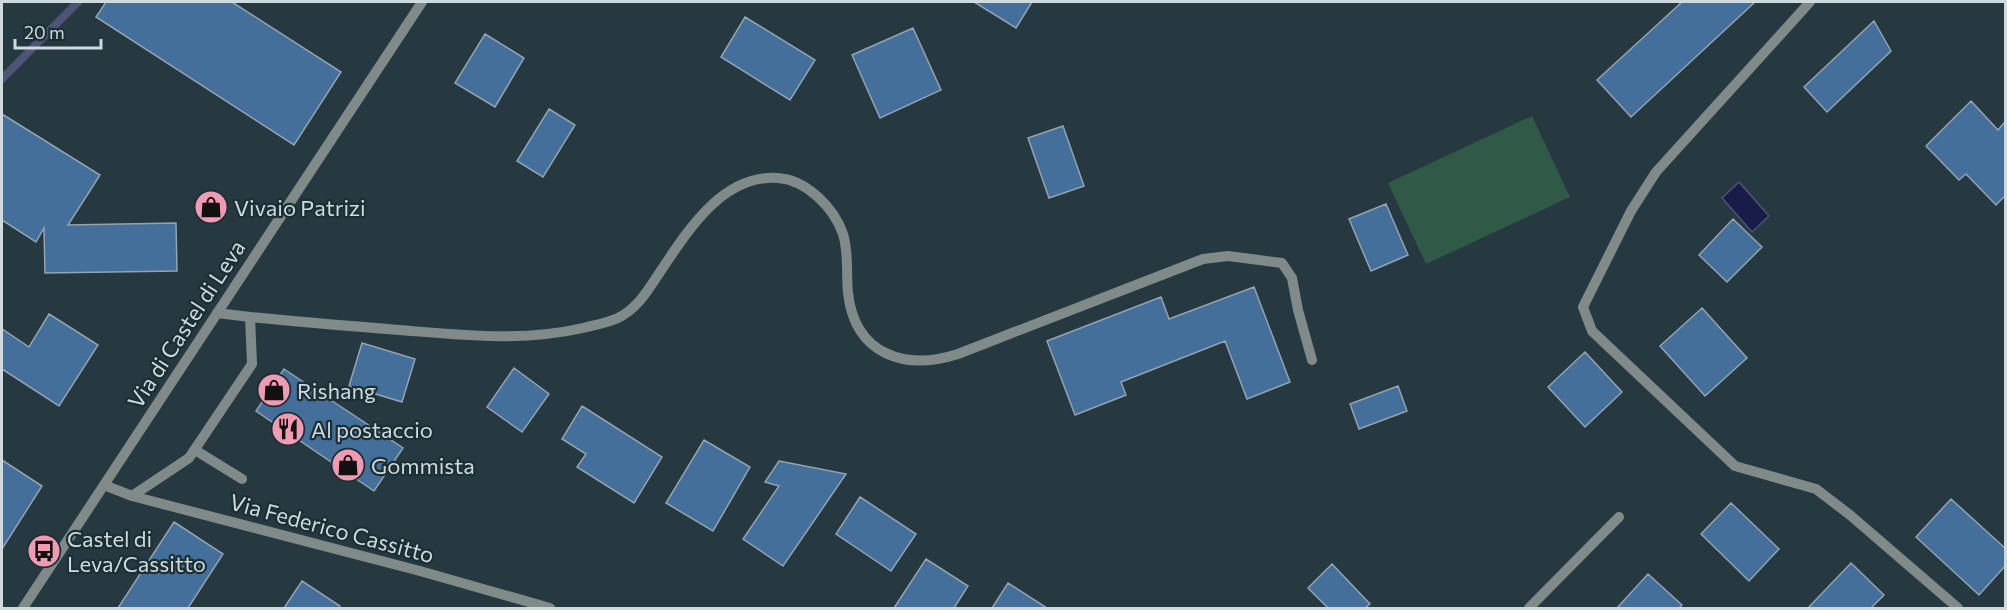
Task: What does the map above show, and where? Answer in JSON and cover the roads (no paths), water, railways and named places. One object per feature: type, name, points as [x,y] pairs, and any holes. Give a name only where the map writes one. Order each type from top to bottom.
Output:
[{"type":"street","name":"Via di Castel di Leva","points":[[23,609],[422,2]]},
{"type":"street","points":[[1810,2],[1656,172],[1631,211],[1583,307],[1592,331],[1735,466],[1816,489],[1850,515],[1958,609]]},
{"type":"street","points":[[217,313],[501,338],[549,334],[599,324],[617,318],[640,303],[690,228],[719,198],[748,182],[779,178],[805,186],[820,200],[837,222],[845,244],[849,301],[857,323],[868,342],[896,358],[926,360],[958,354],[1203,259],[1228,256],[1282,263],[1292,278],[1312,360]]},
{"type":"street","points":[[132,496],[189,458],[252,364],[250,317]]},
{"type":"street","points":[[195,450],[242,479]]},
{"type":"street","name":"Via Federico Cassitto","points":[[104,485],[132,496],[420,571],[550,609]]},
{"type":"street","points":[[1529,609],[1619,517]]},
{"type":"waterway","points":[[2,79],[78,2]]},
{"type":"place","name":"Vivaio Patrizi","points":[[211,207]]},
{"type":"place","name":"Rishang","points":[[274,390]]},
{"type":"place","name":"Al postaccio","points":[[288,429]]},
{"type":"place","name":"Gommista","points":[[348,465]]},
{"type":"place","name":"Castel di Leva/Cassitto","points":[[44,551]]}]
